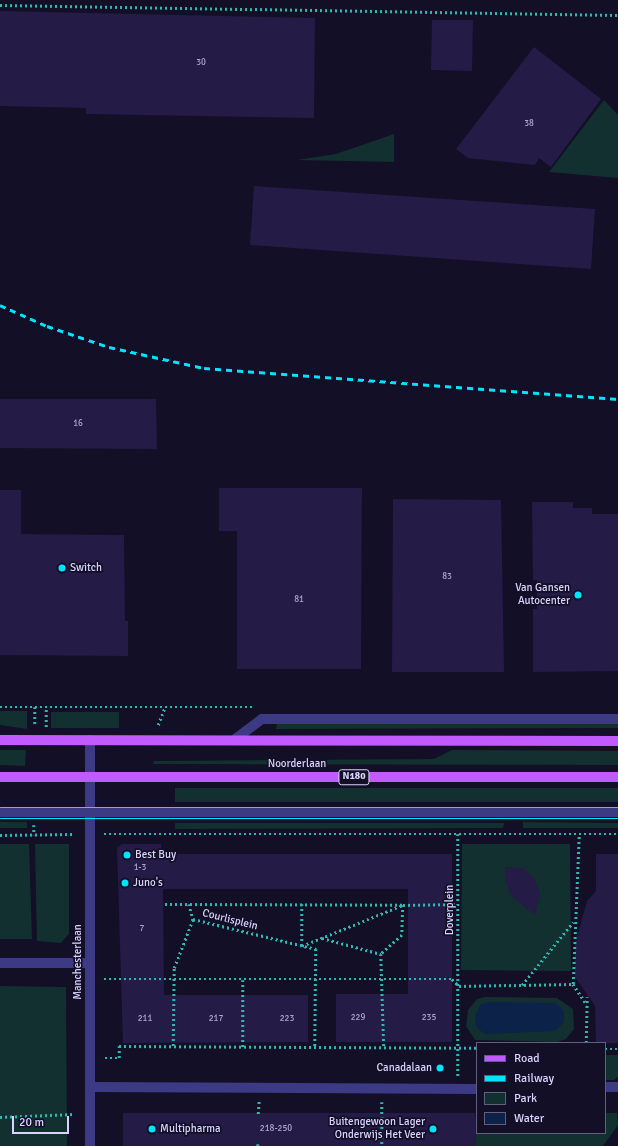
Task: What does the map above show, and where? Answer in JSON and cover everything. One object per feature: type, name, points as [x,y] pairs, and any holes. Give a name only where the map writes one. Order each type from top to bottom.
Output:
[{"type":"main road","points":[[0,740],[618,741]]},
{"type":"main road","name":"Noorderlaan","points":[[0,777],[618,777]]},
{"type":"street","points":[[234,740],[262,719],[618,719]]},
{"type":"street","name":"Manchesterlaan","points":[[90,740],[90,1146]]},
{"type":"street","points":[[0,812],[618,812]]},
{"type":"street","points":[[0,964],[90,963]]},
{"type":"street","points":[[90,1087],[476,1089]]},
{"type":"street","points":[[606,1087],[618,1087]]},
{"type":"path","points":[[0,5],[618,15]]},
{"type":"path","name":"Doverplein","points":[[458,834],[458,1089]]},
{"type":"path","points":[[580,834],[578,910],[574,921],[573,984],[587,1005]]},
{"type":"path","points":[[0,835],[618,834]]},
{"type":"path","name":"Courlisplein","points":[[165,904],[458,904]]},
{"type":"path","points":[[189,904],[193,919]]},
{"type":"path","points":[[302,904],[302,946]]},
{"type":"path","points":[[381,954],[402,935],[403,904]]},
{"type":"path","name":"Courlisplein","points":[[302,946],[403,904]]},
{"type":"path","name":"Courlisplein","points":[[173,1046],[174,968],[193,919],[316,949],[315,1048]]},
{"type":"path","points":[[522,985],[574,921]]},
{"type":"path","points":[[322,938],[381,954]]},
{"type":"path","points":[[381,954],[384,980],[384,1048]]},
{"type":"path","points":[[90,979],[452,979],[459,986],[573,984]]},
{"type":"path","points":[[243,980],[243,1047]]},
{"type":"path","points":[[586,1042],[587,997]]},
{"type":"path","points":[[90,1058],[119,1058],[119,1046],[476,1048]]},
{"type":"path","points":[[606,1049],[618,1049]]},
{"type":"path","points":[[382,1089],[382,1146]]},
{"type":"path","points":[[0,1117],[90,1114]]},
{"type":"green space","points":[[604,100],[618,115],[618,178],[549,172]]},
{"type":"green space","points":[[394,134],[394,162],[297,160],[336,154]]},
{"type":"green space","points":[[0,711],[27,711],[27,729],[0,725]]},
{"type":"green space","points":[[51,712],[119,712],[119,728],[51,728]]},
{"type":"green space","points":[[277,723],[618,723],[618,728],[276,729]]},
{"type":"green space","points":[[0,750],[26,750],[25,766],[0,765]]},
{"type":"green space","points":[[452,750],[618,751],[618,765],[153,764],[154,761],[434,759]]},
{"type":"green space","points":[[175,788],[618,788],[618,802],[175,802]]},
{"type":"green space","points":[[0,822],[27,822],[27,828],[0,828]]},
{"type":"green space","points":[[523,822],[618,823],[618,828],[523,828]]},
{"type":"green space","points":[[175,823],[504,823],[503,828],[175,829]]},
{"type":"green space","points":[[0,844],[29,844],[32,939],[0,939]]},
{"type":"green space","points":[[35,844],[69,844],[69,934],[61,943],[37,941]]},
{"type":"green space","points":[[462,844],[570,844],[571,971],[461,970]]},
{"type":"green space","points":[[0,986],[66,987],[67,1146],[0,1146]]},
{"type":"green space","points":[[485,997],[557,998],[573,1009],[574,1029],[566,1039],[557,1042],[475,1040],[466,1026],[468,1010],[477,999]]},
{"type":"green space","points":[[606,1055],[618,1055],[618,1077],[614,1080],[606,1080]]},
{"type":"green space","points":[[475,1113],[476,1134],[606,1134],[606,1113],[617,1113],[618,1125],[603,1146],[476,1146]]},
{"type":"water","points":[[489,1002],[556,1003],[564,1011],[564,1022],[555,1031],[485,1034],[476,1027],[475,1015],[481,1004]]},
{"type":"building","points":[[0,11],[315,18],[314,118],[86,114],[86,108],[0,106]]},
{"type":"building","points":[[432,20],[473,20],[472,71],[431,70]]},
{"type":"building","points":[[534,47],[601,99],[551,167],[539,158],[535,165],[468,158],[456,149]]},
{"type":"building","points":[[254,186],[595,209],[591,269],[250,245]]},
{"type":"building","points":[[0,399],[156,399],[157,449],[0,448]]},
{"type":"building","points":[[219,488],[362,488],[361,669],[237,669],[237,531],[219,531]]},
{"type":"building","name":"Switch","points":[[0,490],[21,490],[21,534],[124,535],[125,621],[128,621],[128,656],[0,655]]},
{"type":"building","points":[[393,499],[501,500],[504,672],[392,672]]},
{"type":"building","name":"Van Gansen Autocenter","points":[[532,502],[573,502],[573,508],[592,508],[592,514],[618,514],[618,671],[533,672],[533,609],[537,609],[537,580],[533,580]]},
{"type":"building","points":[[122,844],[161,844],[162,854],[452,854],[452,1042],[336,1042],[336,994],[408,994],[408,889],[163,889],[164,995],[308,995],[308,1042],[123,1043],[117,848]]},
{"type":"building","points":[[596,854],[618,854],[618,1043],[596,1042],[595,1006],[575,977],[575,944],[587,901],[596,891]]},
{"type":"building","points":[[505,867],[523,868],[535,879],[540,894],[535,915],[511,896],[505,879]]},
{"type":"building","points":[[123,1113],[475,1113],[476,1146],[123,1146]]},
{"type":"tram line","points":[[0,807],[618,807]]},
{"type":"tram line","points":[[0,818],[618,818]]},
{"type":"railway","points":[[0,305],[47,326],[109,347],[204,368],[618,399]]},
{"type":"place","name":"Switch","points":[[62,568]]},
{"type":"place","name":"Van Gansen Autocenter","points":[[578,595]]},
{"type":"place","name":"Best Buy","points":[[127,855]]},
{"type":"place","name":"Juno's","points":[[125,883]]},
{"type":"place","name":"Canadalaan","points":[[440,1068]]},
{"type":"place","name":"Multipharma","points":[[152,1129]]},
{"type":"place","name":"Buitengewoon Lager Onderwijs Het Veer","points":[[433,1129]]}]
